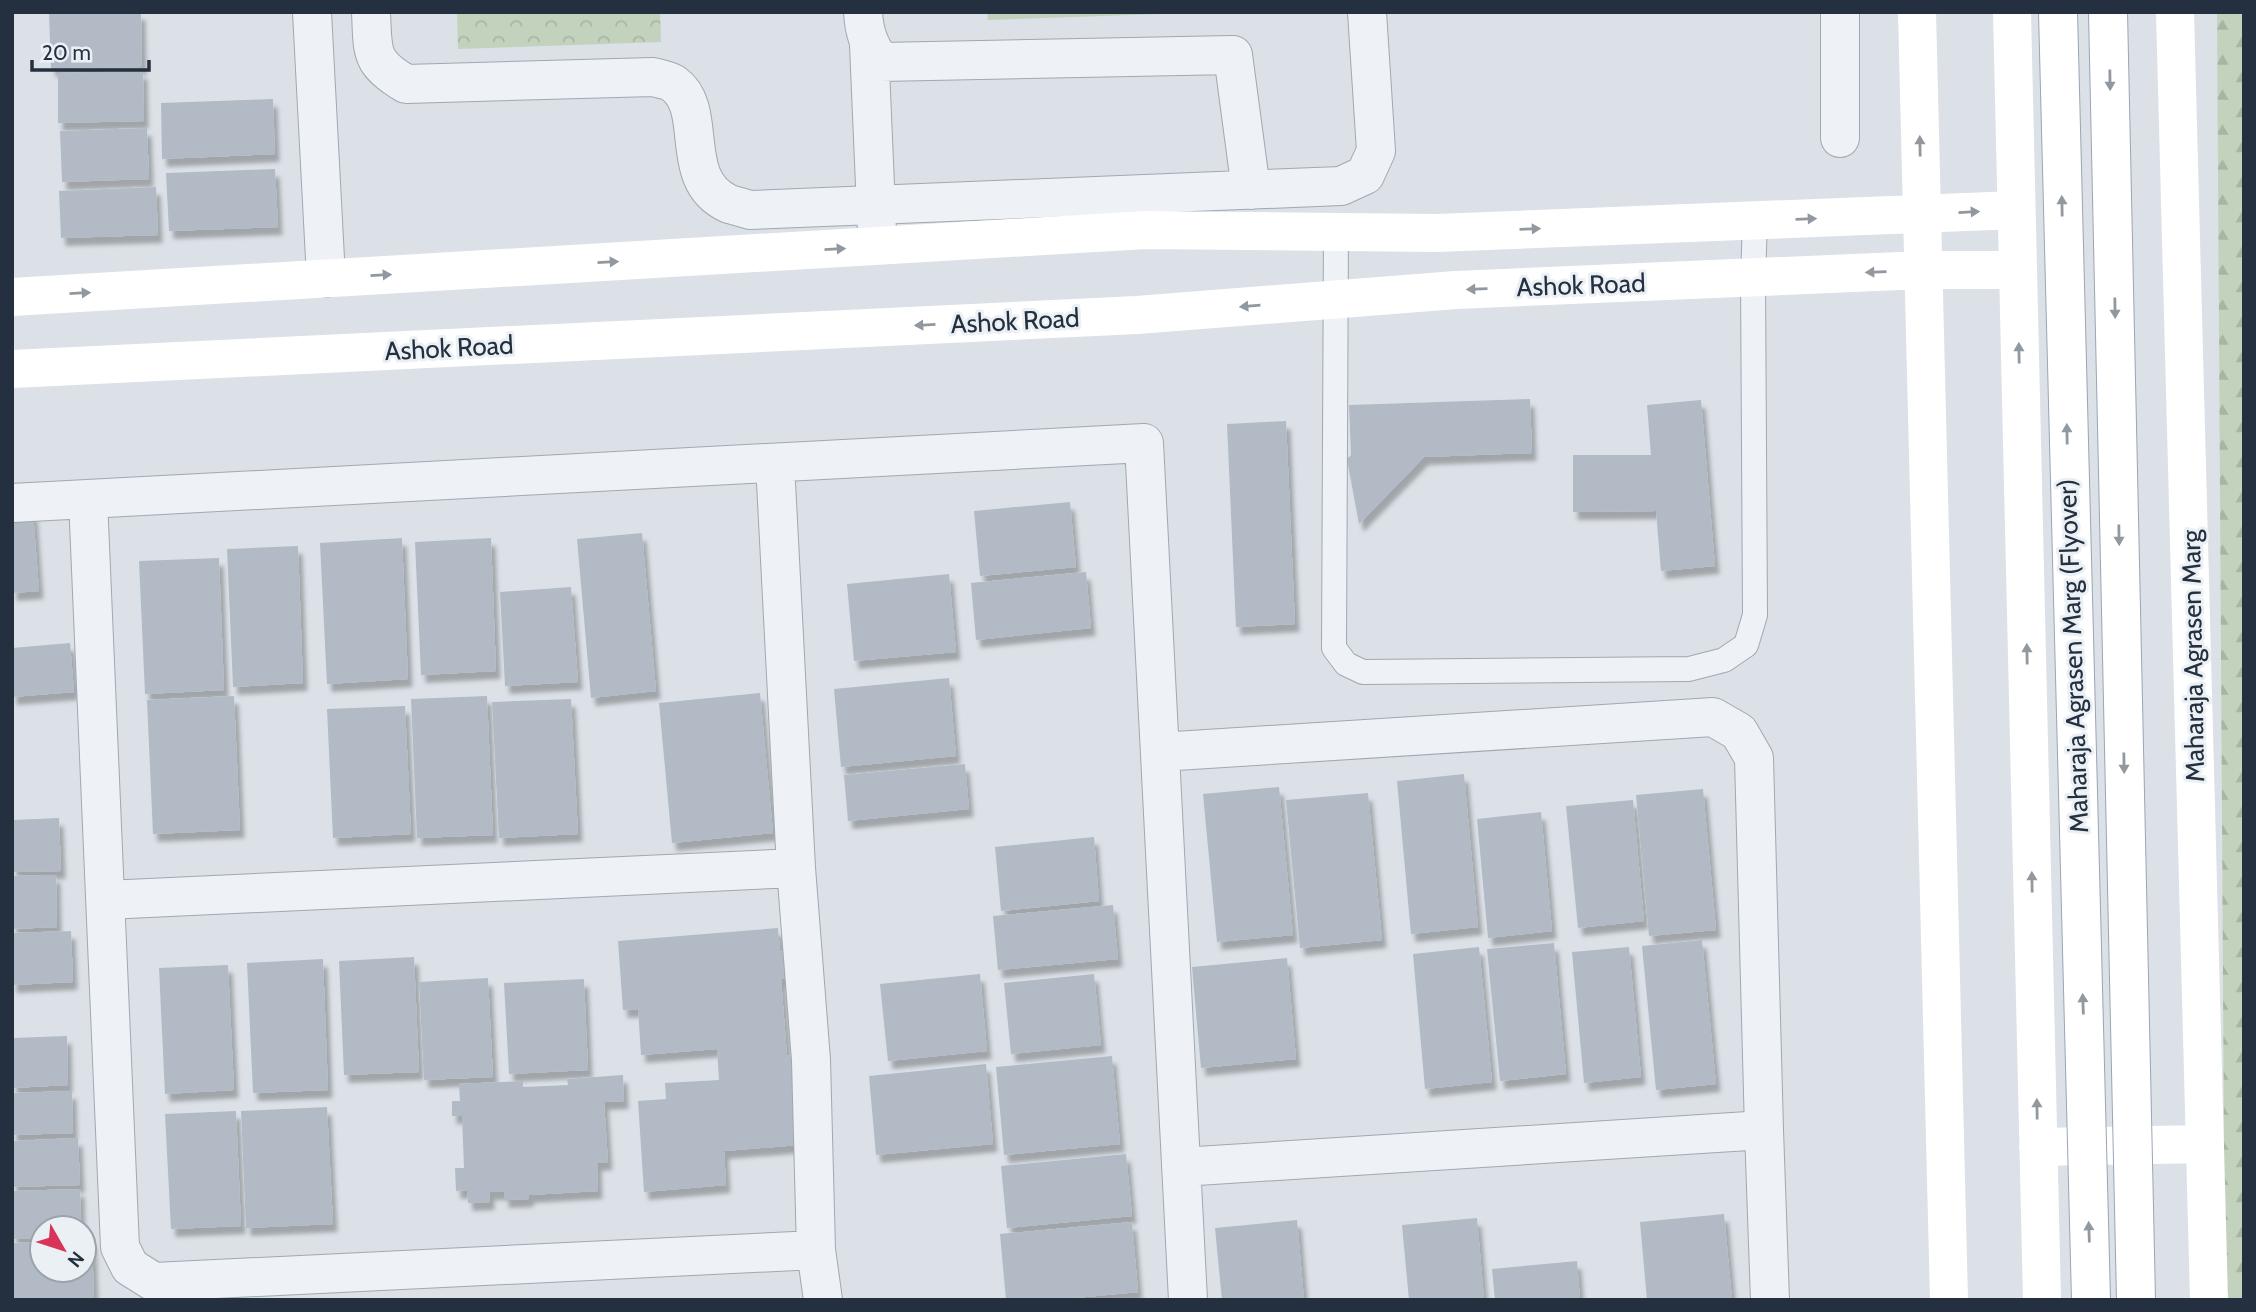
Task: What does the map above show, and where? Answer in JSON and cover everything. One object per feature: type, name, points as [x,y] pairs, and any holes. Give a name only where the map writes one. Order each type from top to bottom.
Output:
[{"type":"street","points":[[313,12],[326,278]]},
{"type":"street","points":[[371,12],[373,51],[385,72],[406,84],[653,77],[674,83],[688,101],[697,166],[709,188],[727,203],[750,210],[1341,186],[1365,175],[1376,150],[1367,12]]},
{"type":"street","points":[[1840,12],[1840,138]]},
{"type":"street","points":[[1917,12],[1948,1300]]},
{"type":"street","points":[[2012,12],[2042,1300]]},
{"type":"street","name":"Maharaja Agrasen Marg (Flyover)","points":[[2058,12],[2091,1300]]},
{"type":"street","name":"Maharaja Agrasen Marg (Flyover)","points":[[2108,12],[2136,1300]]},
{"type":"street","name":"Maharaja Agrasen Marg","points":[[2175,12],[2210,1300]]},
{"type":"street","points":[[2193,12],[2215,1096],[2222,1300]]},
{"type":"street","points":[[866,29],[877,246]]},
{"type":"street","points":[[866,29],[880,62],[1233,55],[1251,190]]},
{"type":"street","points":[[12,297],[1146,230],[1437,233],[2016,209]]},
{"type":"street","name":"Ashok Road","points":[[12,369],[1137,315],[1457,290],[1923,270],[2017,270]]},
{"type":"street","points":[[12,503],[1144,443],[1188,1300]]},
{"type":"street","points":[[775,463],[796,868],[811,1060],[816,1250],[823,1300]]},
{"type":"street","points":[[88,499],[120,1247],[130,1267],[154,1282],[816,1250]]},
{"type":"street","points":[[1160,752],[1713,717],[1739,732],[1755,758],[1763,1130],[1770,1300]]},
{"type":"street","points":[[106,900],[796,868]]},
{"type":"street","points":[[1181,1167],[1763,1130]]},
{"type":"street","points":[[2038,1147],[2206,1144]]},
{"type":"lane","points":[[1336,232],[1334,648],[1346,664],[1363,672],[1689,669],[1724,660],[1746,645],[1755,615],[1752,278],[1755,221]]},
{"type":"green space","points":[[457,12],[660,12],[661,42],[458,49]]},
{"type":"green space","points":[[987,12],[1190,12],[1190,13],[988,20]]},
{"type":"green space","points":[[2217,12],[2244,12],[2244,1300],[2225,1300]]},
{"type":"building","points":[[49,12],[141,12],[142,67],[51,69]]},
{"type":"building","points":[[143,71],[144,121],[58,123],[58,73]]},
{"type":"building","points":[[273,99],[275,154],[162,159],[161,103]]},
{"type":"building","points":[[147,128],[149,179],[62,182],[60,131]]},
{"type":"building","points":[[275,169],[278,227],[169,231],[166,173]]},
{"type":"building","points":[[156,187],[158,235],[61,238],[59,191]]},
{"type":"building","points":[[1530,399],[1532,453],[1424,457],[1359,524],[1347,459],[1351,455],[1349,405]]},
{"type":"building","points":[[1701,400],[1715,566],[1661,571],[1656,511],[1573,512],[1573,455],[1651,455],[1647,405]]},
{"type":"building","points":[[1286,421],[1295,624],[1236,627],[1227,424]]},
{"type":"building","points":[[1070,502],[1076,567],[980,576],[974,511]]},
{"type":"building","points":[[33,512],[39,591],[12,593],[12,514]]},
{"type":"building","points":[[642,533],[656,691],[591,698],[577,539]]},
{"type":"building","points":[[402,538],[408,679],[327,684],[320,543]]},
{"type":"building","points":[[491,538],[496,671],[421,675],[415,542]]},
{"type":"building","points":[[298,546],[303,683],[233,687],[227,549]]},
{"type":"building","points":[[219,558],[224,690],[145,694],[139,561]]},
{"type":"building","points":[[1086,572],[1091,628],[976,640],[971,583]]},
{"type":"building","points":[[949,574],[956,652],[854,661],[847,584]]},
{"type":"building","points":[[571,587],[578,682],[505,686],[500,592]]},
{"type":"building","points":[[70,643],[74,692],[12,697],[12,648]]},
{"type":"building","points":[[949,678],[956,756],[841,767],[834,689]]},
{"type":"building","points":[[760,693],[773,833],[672,843],[659,703]]},
{"type":"building","points":[[234,696],[240,830],[153,834],[147,700]]},
{"type":"building","points":[[487,696],[493,835],[417,838],[411,699]]},
{"type":"building","points":[[571,699],[578,834],[499,838],[492,702]]},
{"type":"building","points":[[405,706],[411,834],[333,838],[327,709]]},
{"type":"building","points":[[965,764],[969,809],[848,821],[844,775]]},
{"type":"building","points":[[1464,774],[1478,927],[1411,934],[1397,781]]},
{"type":"building","points":[[1279,787],[1293,935],[1217,942],[1203,794]]},
{"type":"building","points":[[1703,789],[1716,930],[1649,936],[1636,795]]},
{"type":"building","points":[[1368,793],[1382,940],[1300,948],[1286,800]]},
{"type":"building","points":[[1633,800],[1644,921],[1578,928],[1566,806]]},
{"type":"building","points":[[1541,812],[1552,931],[1488,938],[1477,819]]},
{"type":"building","points":[[59,818],[61,871],[12,872],[12,820]]},
{"type":"building","points":[[1094,837],[1099,901],[1001,911],[995,847]]},
{"type":"building","points":[[56,875],[57,927],[12,929],[12,876]]},
{"type":"building","points":[[1113,905],[1118,959],[998,970],[993,916]]},
{"type":"building","points":[[778,928],[780,952],[785,951],[787,978],[781,979],[787,1056],[805,1055],[799,1145],[724,1151],[726,1185],[644,1192],[638,1101],[666,1099],[665,1083],[719,1080],[717,1049],[641,1055],[638,1009],[623,1010],[618,941]]},
{"type":"building","points":[[71,931],[73,982],[12,985],[12,933]]},
{"type":"building","points":[[1702,940],[1716,1084],[1656,1090],[1642,946]]},
{"type":"building","points":[[1554,943],[1566,1074],[1500,1081],[1487,949]]},
{"type":"building","points":[[1479,947],[1492,1082],[1425,1089],[1413,954]]},
{"type":"building","points":[[1629,947],[1641,1077],[1584,1083],[1572,952]]},
{"type":"building","points":[[414,957],[419,1072],[344,1075],[339,961]]},
{"type":"building","points":[[1287,958],[1296,1059],[1201,1068],[1192,967]]},
{"type":"building","points":[[323,959],[328,1090],[253,1093],[247,963]]},
{"type":"building","points":[[228,965],[234,1090],[165,1094],[159,968]]},
{"type":"building","points":[[980,974],[987,1051],[888,1061],[880,984]]},
{"type":"building","points":[[1094,974],[1101,1045],[1011,1054],[1004,983]]},
{"type":"building","points":[[488,978],[493,1077],[424,1080],[419,982]]},
{"type":"building","points":[[584,979],[588,1070],[509,1074],[504,983]]},
{"type":"building","points":[[67,1036],[68,1085],[12,1088],[12,1038]]},
{"type":"building","points":[[1112,1056],[1120,1144],[1004,1155],[996,1067]]},
{"type":"building","points":[[986,1064],[993,1144],[876,1155],[869,1076]]},
{"type":"building","points":[[623,1075],[624,1101],[604,1102],[608,1162],[597,1163],[598,1191],[529,1195],[529,1199],[504,1200],[504,1192],[490,1192],[490,1202],[468,1203],[467,1190],[456,1191],[455,1168],[464,1168],[462,1116],[452,1116],[452,1101],[460,1101],[459,1084],[523,1081],[523,1087],[568,1085],[567,1079]]},
{"type":"building","points":[[72,1091],[73,1133],[12,1135],[12,1093]]},
{"type":"building","points":[[327,1107],[333,1224],[246,1228],[241,1111]]},
{"type":"building","points":[[236,1111],[241,1226],[171,1229],[165,1114]]},
{"type":"building","points":[[78,1138],[80,1185],[12,1187],[12,1141]]},
{"type":"building","points":[[1126,1154],[1132,1216],[1007,1228],[1001,1166]]},
{"type":"building","points":[[80,1189],[81,1214],[28,1214],[28,1238],[12,1239],[12,1191]]},
{"type":"building","points":[[1724,1214],[1732,1300],[1647,1300],[1640,1222]]},
{"type":"building","points":[[1477,1218],[1484,1300],[1409,1300],[1402,1225]]},
{"type":"building","points":[[1297,1220],[1304,1300],[1222,1300],[1215,1228]]},
{"type":"building","points":[[1132,1222],[1138,1292],[1054,1300],[1006,1300],[1000,1234]]},
{"type":"building","points":[[28,1242],[28,1284],[93,1284],[94,1300],[12,1300],[12,1243]]},
{"type":"building","points":[[1577,1261],[1580,1300],[1495,1300],[1492,1269]]}]
